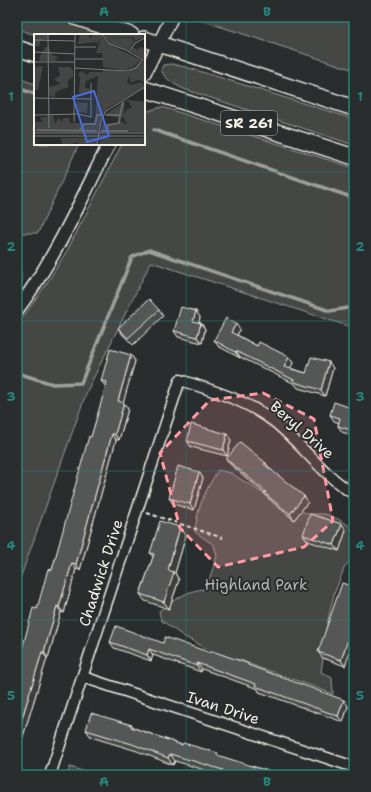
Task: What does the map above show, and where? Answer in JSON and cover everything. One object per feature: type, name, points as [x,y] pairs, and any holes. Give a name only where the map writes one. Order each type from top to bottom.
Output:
[{"type":"main road","points":[[76,17],[128,34]]},
{"type":"main road","points":[[145,39],[354,108]]},
{"type":"main road","points":[[17,48],[34,54]]},
{"type":"main road","name":"SR 261","points":[[145,89],[354,157]]},
{"type":"street","points":[[145,72],[172,17]]},
{"type":"street","points":[[17,310],[45,269],[108,145]]},
{"type":"street","name":"Beryl Drive","points":[[180,380],[233,398],[264,415],[277,424],[335,480],[354,494]]},
{"type":"street","name":"Chadwick Drive","points":[[50,775],[180,380]]},
{"type":"street","name":"Ivan Drive","points":[[83,677],[354,767]]},
{"type":"street","points":[[351,775],[354,767]]},
{"type":"path","points":[[145,512],[224,538]]},
{"type":"highlighted area","points":[[263,393],[314,419],[333,521],[304,547],[218,567],[180,528],[160,453],[210,400]]},
{"type":"green space","points":[[17,17],[52,17],[102,34],[34,34],[17,29]]},
{"type":"green space","points":[[191,17],[354,17],[354,70]]},
{"type":"green space","points":[[172,64],[354,119],[354,145],[177,86],[165,76],[161,70],[163,65]]},
{"type":"green space","points":[[17,78],[34,84],[34,145],[79,145],[38,233],[17,233]]},
{"type":"green space","points":[[162,107],[354,168],[354,328],[151,262],[87,391],[17,587],[17,326],[45,286],[68,249],[121,145],[145,145],[145,113]]},
{"type":"green space","points":[[17,265],[21,272],[21,282],[17,292]]},
{"type":"green space","name":"Highland Park","points":[[218,470],[231,473],[259,491],[308,514],[325,514],[338,519],[354,531],[354,557],[345,566],[334,594],[322,652],[323,658],[321,672],[332,678],[333,694],[259,668],[241,660],[232,659],[217,654],[183,636],[161,620],[159,611],[170,603],[187,593],[206,589],[217,556],[214,545],[195,532],[202,500]]},
{"type":"green space","points":[[70,767],[95,775],[67,775]]},
{"type":"building","points":[[149,299],[159,310],[128,338],[118,328]]},
{"type":"building","points":[[181,307],[196,311],[193,321],[201,323],[197,337],[174,331]]},
{"type":"building","points":[[226,318],[236,324],[231,332],[257,346],[259,342],[289,357],[284,367],[306,373],[311,357],[329,362],[321,390],[294,382],[294,380],[236,351],[235,352],[214,340]]},
{"type":"building","points":[[110,349],[131,355],[118,401],[124,403],[115,434],[112,434],[76,564],[72,563],[59,607],[57,606],[44,652],[42,652],[17,735],[17,662],[19,656],[20,657],[33,608],[37,609],[48,569],[52,570],[89,436],[91,437],[107,382],[101,381]]},
{"type":"building","points":[[334,402],[354,409],[354,431],[338,426],[340,418],[330,415]]},
{"type":"building","points":[[191,424],[227,434],[223,450],[187,441]]},
{"type":"building","points":[[240,442],[266,463],[264,464],[304,496],[290,514],[226,459]]},
{"type":"building","points":[[178,466],[199,472],[190,504],[169,498]]},
{"type":"building","points":[[310,514],[342,524],[334,545],[303,535]]},
{"type":"building","points":[[160,521],[180,527],[168,570],[174,572],[164,602],[140,594],[154,554],[150,553]]},
{"type":"building","points":[[342,583],[354,587],[354,618],[341,660],[318,652]]},
{"type":"building","points":[[116,626],[163,643],[165,637],[211,653],[212,651],[344,700],[338,716],[197,663],[197,666],[149,649],[147,655],[110,642]]},
{"type":"building","points":[[91,713],[132,725],[131,727],[182,745],[183,743],[218,753],[217,755],[283,775],[222,775],[223,770],[170,754],[168,758],[132,744],[86,730]]},
{"type":"waterway","points":[[17,88],[34,94]]},
{"type":"waterway","points":[[154,130],[354,198]]},
{"type":"waterway","points":[[17,373],[53,384],[81,383],[132,257],[149,250],[330,311],[354,307]]}]
